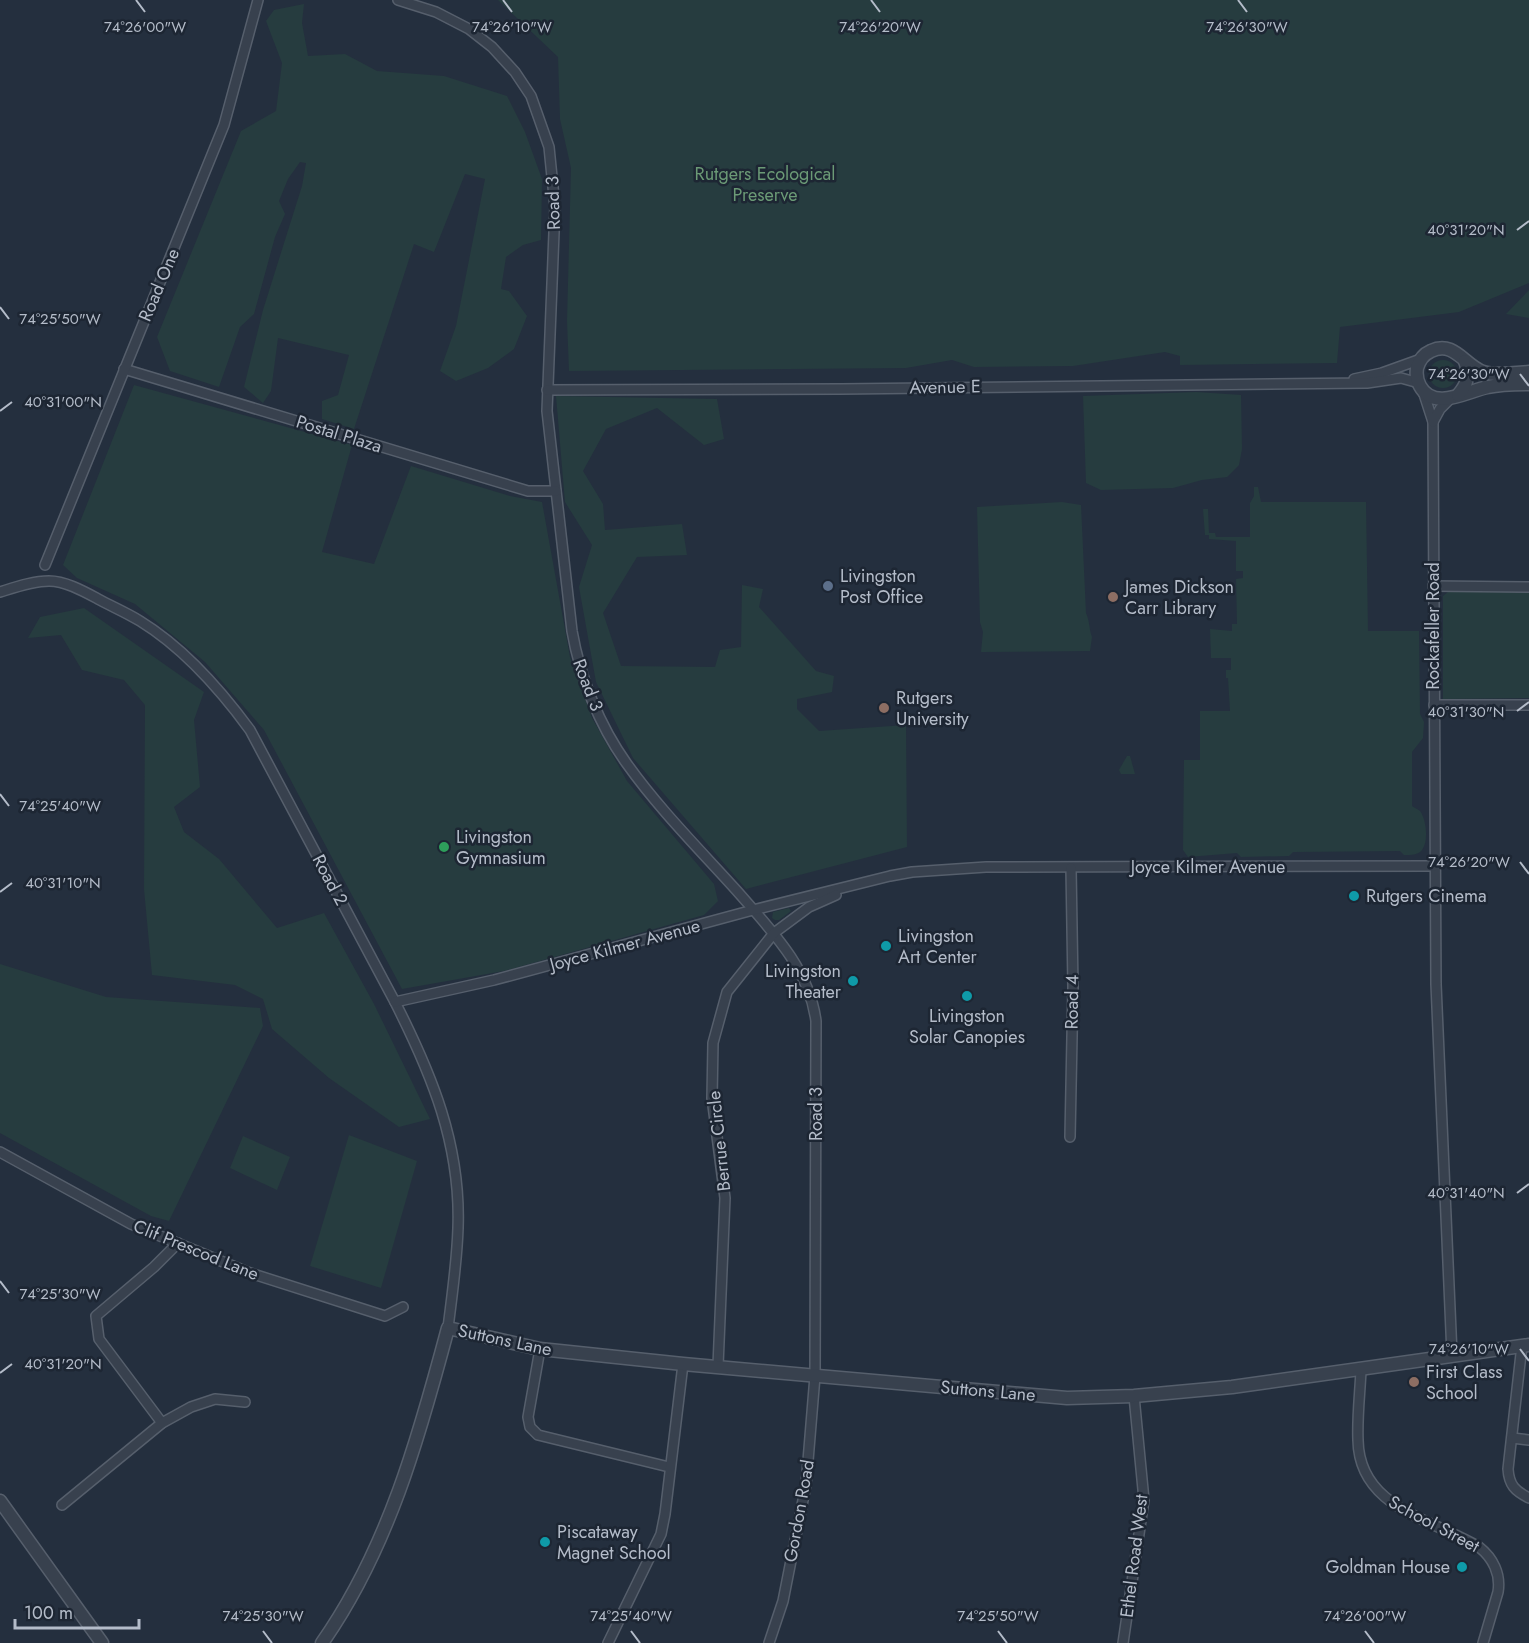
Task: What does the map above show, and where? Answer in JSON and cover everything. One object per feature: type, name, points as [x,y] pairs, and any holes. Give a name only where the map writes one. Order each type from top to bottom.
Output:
[{"type":"street","name":"Road One","points":[[45,565],[224,125],[258,0]]},
{"type":"street","name":"Road 3","points":[[398,0],[436,12],[492,46],[515,72],[531,96],[549,147],[555,207],[547,411],[575,650],[582,674],[600,716],[626,763],[774,933],[797,965],[813,1001],[816,1021],[815,1376]]},
{"type":"street","name":"Avenue E","points":[[1343,382],[1382,373],[1421,359],[1435,349],[1443,348],[1459,354],[1474,368],[1486,373],[1529,372]]},
{"type":"street","points":[[1421,359],[1418,367],[1421,387]]},
{"type":"street","points":[[1432,422],[1443,405],[1467,382],[1468,375],[1464,360]]},
{"type":"street","name":"Postal Plaza","points":[[124,369],[528,491],[556,490]]},
{"type":"street","name":"Avenue E","points":[[547,390],[841,390],[1367,383],[1401,378],[1421,387],[1436,399],[1486,387],[1529,384]]},
{"type":"street","name":"Rockafeller Road","points":[[1421,387],[1432,422],[1434,866]]},
{"type":"street","name":"Road 2","points":[[0,592],[50,581],[66,584],[140,621],[201,671],[232,706],[261,749],[418,1047],[447,1123],[458,1195],[458,1228],[448,1328]]},
{"type":"street","points":[[1433,586],[1529,587]]},
{"type":"street","points":[[1434,705],[1529,705]]},
{"type":"street","points":[[1434,866],[1452,1355]]},
{"type":"street","name":"Joyce Kilmer Avenue","points":[[395,1002],[494,980],[753,910],[901,874],[986,867],[1434,866]]},
{"type":"street","name":"Road 4","points":[[1070,1137],[1073,987],[1071,868]]},
{"type":"street","name":"Joyce Kilmer Avenue","points":[[774,933],[809,907],[854,886]]},
{"type":"street","name":"Berrue Circle","points":[[718,1366],[725,1198],[712,1098],[713,1043],[727,992],[774,933]]},
{"type":"street","name":"Clif Prescod Lane","points":[[0,1152],[130,1224],[250,1273],[385,1316],[403,1307]]},
{"type":"street","points":[[162,1423],[99,1339],[96,1316],[154,1267],[178,1243]]},
{"type":"street","points":[[322,1643],[368,1565],[393,1507],[422,1428],[448,1328]]},
{"type":"street","name":"Suttons Lane","points":[[448,1328],[540,1349],[683,1365],[718,1366],[1067,1398],[1134,1396],[1232,1387],[1526,1345]]},
{"type":"street","points":[[1526,1345],[1508,1469],[1510,1483],[1520,1494],[1529,1498]]},
{"type":"street","points":[[540,1349],[528,1417],[530,1427],[538,1435],[669,1467]]},
{"type":"street","points":[[608,1643],[661,1534],[683,1365]]},
{"type":"street","name":"School Street","points":[[1361,1370],[1360,1457],[1368,1477],[1378,1492],[1398,1507],[1479,1547],[1489,1555],[1497,1570],[1499,1585],[1496,1601],[1483,1643]]},
{"type":"street","name":"Gordon Road","points":[[769,1643],[783,1601],[806,1485],[815,1376]]},
{"type":"street","name":"Ethel Road West","points":[[1123,1643],[1144,1500],[1134,1396]]},
{"type":"street","points":[[62,1505],[162,1423],[191,1407],[215,1400],[245,1402]]},
{"type":"street","points":[[1512,1437],[1529,1440]]},
{"type":"street","points":[[0,1501],[102,1643]]},
{"type":"green space","name":"Rutgers Ecological Preserve","points":[[498,0],[1529,0],[1529,283],[1459,312],[1340,327],[1337,363],[1180,365],[1180,356],[1165,352],[1073,366],[974,367],[952,360],[906,368],[569,371],[567,321],[571,168],[560,119],[558,57]]},
{"type":"green space","points":[[304,4],[302,23],[308,56],[345,54],[377,71],[444,76],[507,96],[525,132],[542,179],[541,240],[523,245],[506,257],[501,289],[509,291],[527,316],[514,349],[488,368],[456,381],[440,371],[456,326],[485,179],[465,174],[434,252],[414,244],[354,429],[322,419],[322,401],[338,395],[349,355],[278,338],[271,391],[263,403],[244,387],[263,310],[302,186],[306,163],[300,162],[288,179],[279,201],[285,214],[275,237],[254,314],[240,327],[219,387],[170,371],[157,337],[241,131],[276,111],[282,63],[266,21],[274,10]]},
{"type":"green space","points":[[1529,290],[1529,318],[1506,314]]},
{"type":"green space","points":[[1443,360],[1453,364],[1457,374],[1453,384],[1443,388],[1433,384],[1429,374],[1433,364]]},
{"type":"green space","points":[[134,385],[352,445],[322,552],[374,564],[411,466],[510,496],[542,502],[570,657],[592,718],[627,781],[714,884],[718,901],[704,915],[504,971],[402,989],[264,730],[205,662],[135,604],[77,578],[63,565]]},
{"type":"green space","points":[[1196,392],[1241,395],[1242,449],[1239,465],[1227,477],[1202,480],[1173,488],[1101,490],[1086,483],[1083,396]]},
{"type":"green space","points":[[556,396],[717,399],[724,439],[704,445],[657,408],[606,429],[583,471],[603,504],[605,530],[682,524],[687,555],[637,557],[603,613],[621,666],[715,667],[720,650],[741,647],[742,585],[763,589],[759,607],[816,671],[834,676],[832,692],[797,699],[797,709],[819,731],[906,725],[907,847],[746,889],[633,758],[596,682],[579,587],[592,545],[565,502]]},
{"type":"green space","points":[[1254,487],[1258,487],[1261,502],[1366,502],[1368,631],[1419,631],[1420,714],[1424,722],[1423,738],[1412,752],[1412,806],[1422,815],[1426,836],[1424,846],[1418,853],[1404,855],[1400,851],[1293,852],[1289,856],[1241,857],[1237,853],[1188,857],[1183,850],[1184,760],[1200,760],[1200,711],[1230,711],[1226,670],[1231,670],[1231,658],[1211,658],[1210,629],[1232,631],[1232,624],[1237,624],[1236,579],[1243,578],[1243,571],[1236,571],[1236,541],[1209,539],[1209,535],[1205,535],[1203,509],[1208,509],[1209,533],[1215,533],[1216,537],[1250,537],[1250,503],[1254,496]]},
{"type":"green space","points":[[1062,502],[1081,505],[1086,613],[1092,637],[1090,651],[981,652],[983,632],[980,622],[977,507]]},
{"type":"green space","points":[[1448,592],[1529,592],[1529,698],[1443,699],[1443,596]]},
{"type":"green space","points":[[84,608],[204,692],[194,720],[200,787],[174,807],[184,832],[219,859],[277,928],[324,913],[374,1004],[430,1119],[399,1127],[329,1078],[272,1029],[263,999],[235,985],[152,975],[144,889],[145,705],[124,680],[82,670],[61,635],[28,638],[40,617]]},
{"type":"green space","points":[[1127,756],[1130,756],[1135,774],[1121,774],[1119,770]]},
{"type":"green space","points":[[789,908],[791,911],[779,920],[772,918],[773,912]]},
{"type":"green space","points":[[0,964],[106,997],[260,1008],[263,1026],[169,1221],[151,1216],[0,1133]]},
{"type":"green space","points":[[349,1135],[417,1161],[381,1288],[310,1266]]},
{"type":"green space","points":[[243,1136],[290,1157],[277,1190],[230,1168]]},
{"type":"place","name":"Livingston Post Office","points":[[828,586]]},
{"type":"place","name":"James Dickson Carr Library","points":[[1113,597]]},
{"type":"place","name":"Rutgers University","points":[[884,708]]},
{"type":"place","name":"Livingston Gymnasium","points":[[444,847]]},
{"type":"place","name":"Rutgers Cinema","points":[[1354,896]]},
{"type":"place","name":"Livingston Art Center","points":[[886,946]]},
{"type":"place","name":"Livingston Theater","points":[[853,981]]},
{"type":"place","name":"Livingston Solar Canopies","points":[[967,996]]},
{"type":"place","name":"First Class School","points":[[1414,1382]]},
{"type":"place","name":"Piscataway Magnet School","points":[[545,1542]]},
{"type":"place","name":"Goldman House","points":[[1462,1567]]}]
